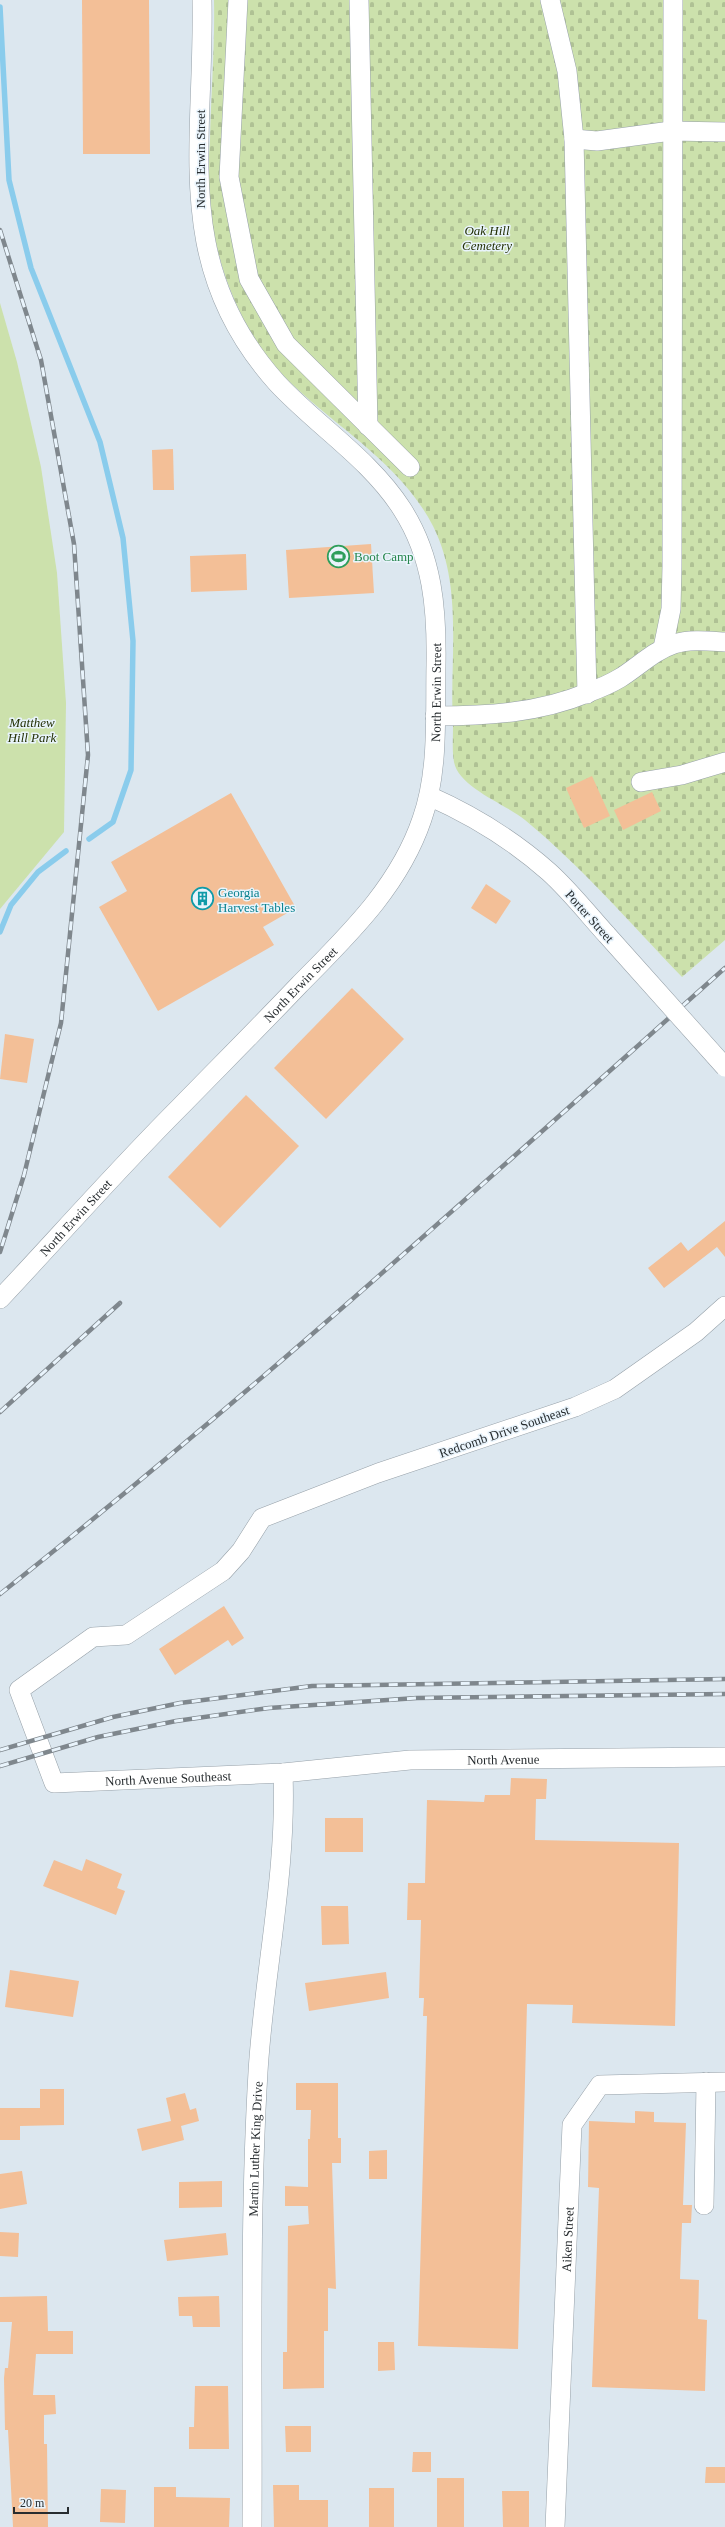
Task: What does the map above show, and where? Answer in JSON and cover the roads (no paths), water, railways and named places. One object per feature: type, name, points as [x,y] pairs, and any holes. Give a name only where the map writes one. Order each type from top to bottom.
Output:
[{"type":"street","name":"North Erwin Street","points":[[0,1299],[165,1122],[366,916],[404,862],[422,818],[428,796],[435,716],[436,627],[433,592],[428,564],[412,525],[384,485],[294,400],[266,370],[233,322],[214,276],[205,246],[198,186],[202,0]]},
{"type":"street","points":[[238,0],[229,178],[249,279],[286,344],[410,467]]},
{"type":"street","points":[[359,0],[368,426]]},
{"type":"street","points":[[550,0],[567,71],[574,140],[586,694]]},
{"type":"street","points":[[663,648],[671,609],[672,566],[671,131],[673,0]]},
{"type":"street","points":[[574,140],[597,141],[671,131],[725,132]]},
{"type":"street","points":[[435,716],[496,714],[536,708],[586,694],[621,677],[663,648],[687,641],[725,642]]},
{"type":"street","points":[[641,782],[682,775],[725,762]]},
{"type":"street","name":"Porter Street","points":[[428,796],[455,808],[485,826],[533,859],[571,894],[725,1067]]},
{"type":"street","name":"Redcomb Drive Southeast","points":[[54,1783],[19,1690],[93,1637],[126,1635],[223,1572],[241,1551],[262,1518],[378,1474],[575,1407],[615,1389],[696,1332],[725,1306]]},
{"type":"street","name":"North Avenue","points":[[283,1773],[410,1760],[725,1757]]},
{"type":"street","name":"North Avenue Southeast","points":[[54,1783],[283,1773]]},
{"type":"street","name":"Martin Luther King Drive","points":[[252,2527],[256,2114],[262,2026],[283,1828],[283,1773]]},
{"type":"street","points":[[704,2205],[706,2082]]},
{"type":"street","name":"Aiken Street","points":[[555,2527],[572,2125],[600,2085],[725,2082]]},
{"type":"waterway","points":[[0,7],[9,180],[31,268],[100,442],[123,538],[133,641],[131,770],[113,822],[89,839]]},
{"type":"waterway","points":[[0,932],[11,905],[38,872],[66,851]]},
{"type":"railway","points":[[0,230],[41,360],[74,544],[88,755],[61,1023],[24,1175],[0,1252]]},
{"type":"railway","points":[[0,1594],[185,1443],[367,1287],[725,968]]},
{"type":"railway","points":[[0,1412],[120,1303]]},
{"type":"railway","points":[[0,1750],[113,1717],[180,1703],[312,1686],[725,1679]]},
{"type":"railway","points":[[0,1766],[98,1737],[176,1721],[269,1708],[417,1698],[725,1694]]},
{"type":"place","name":"Boot Camp","points":[[339,556]]},
{"type":"place","name":"Georgia Harvest Tables","points":[[202,899]]},
{"type":"park label","name":"Oak Hill Cemetery","points":[[487,238]]},
{"type":"park label","name":"Matthew Hill Park","points":[[32,730]]}]
